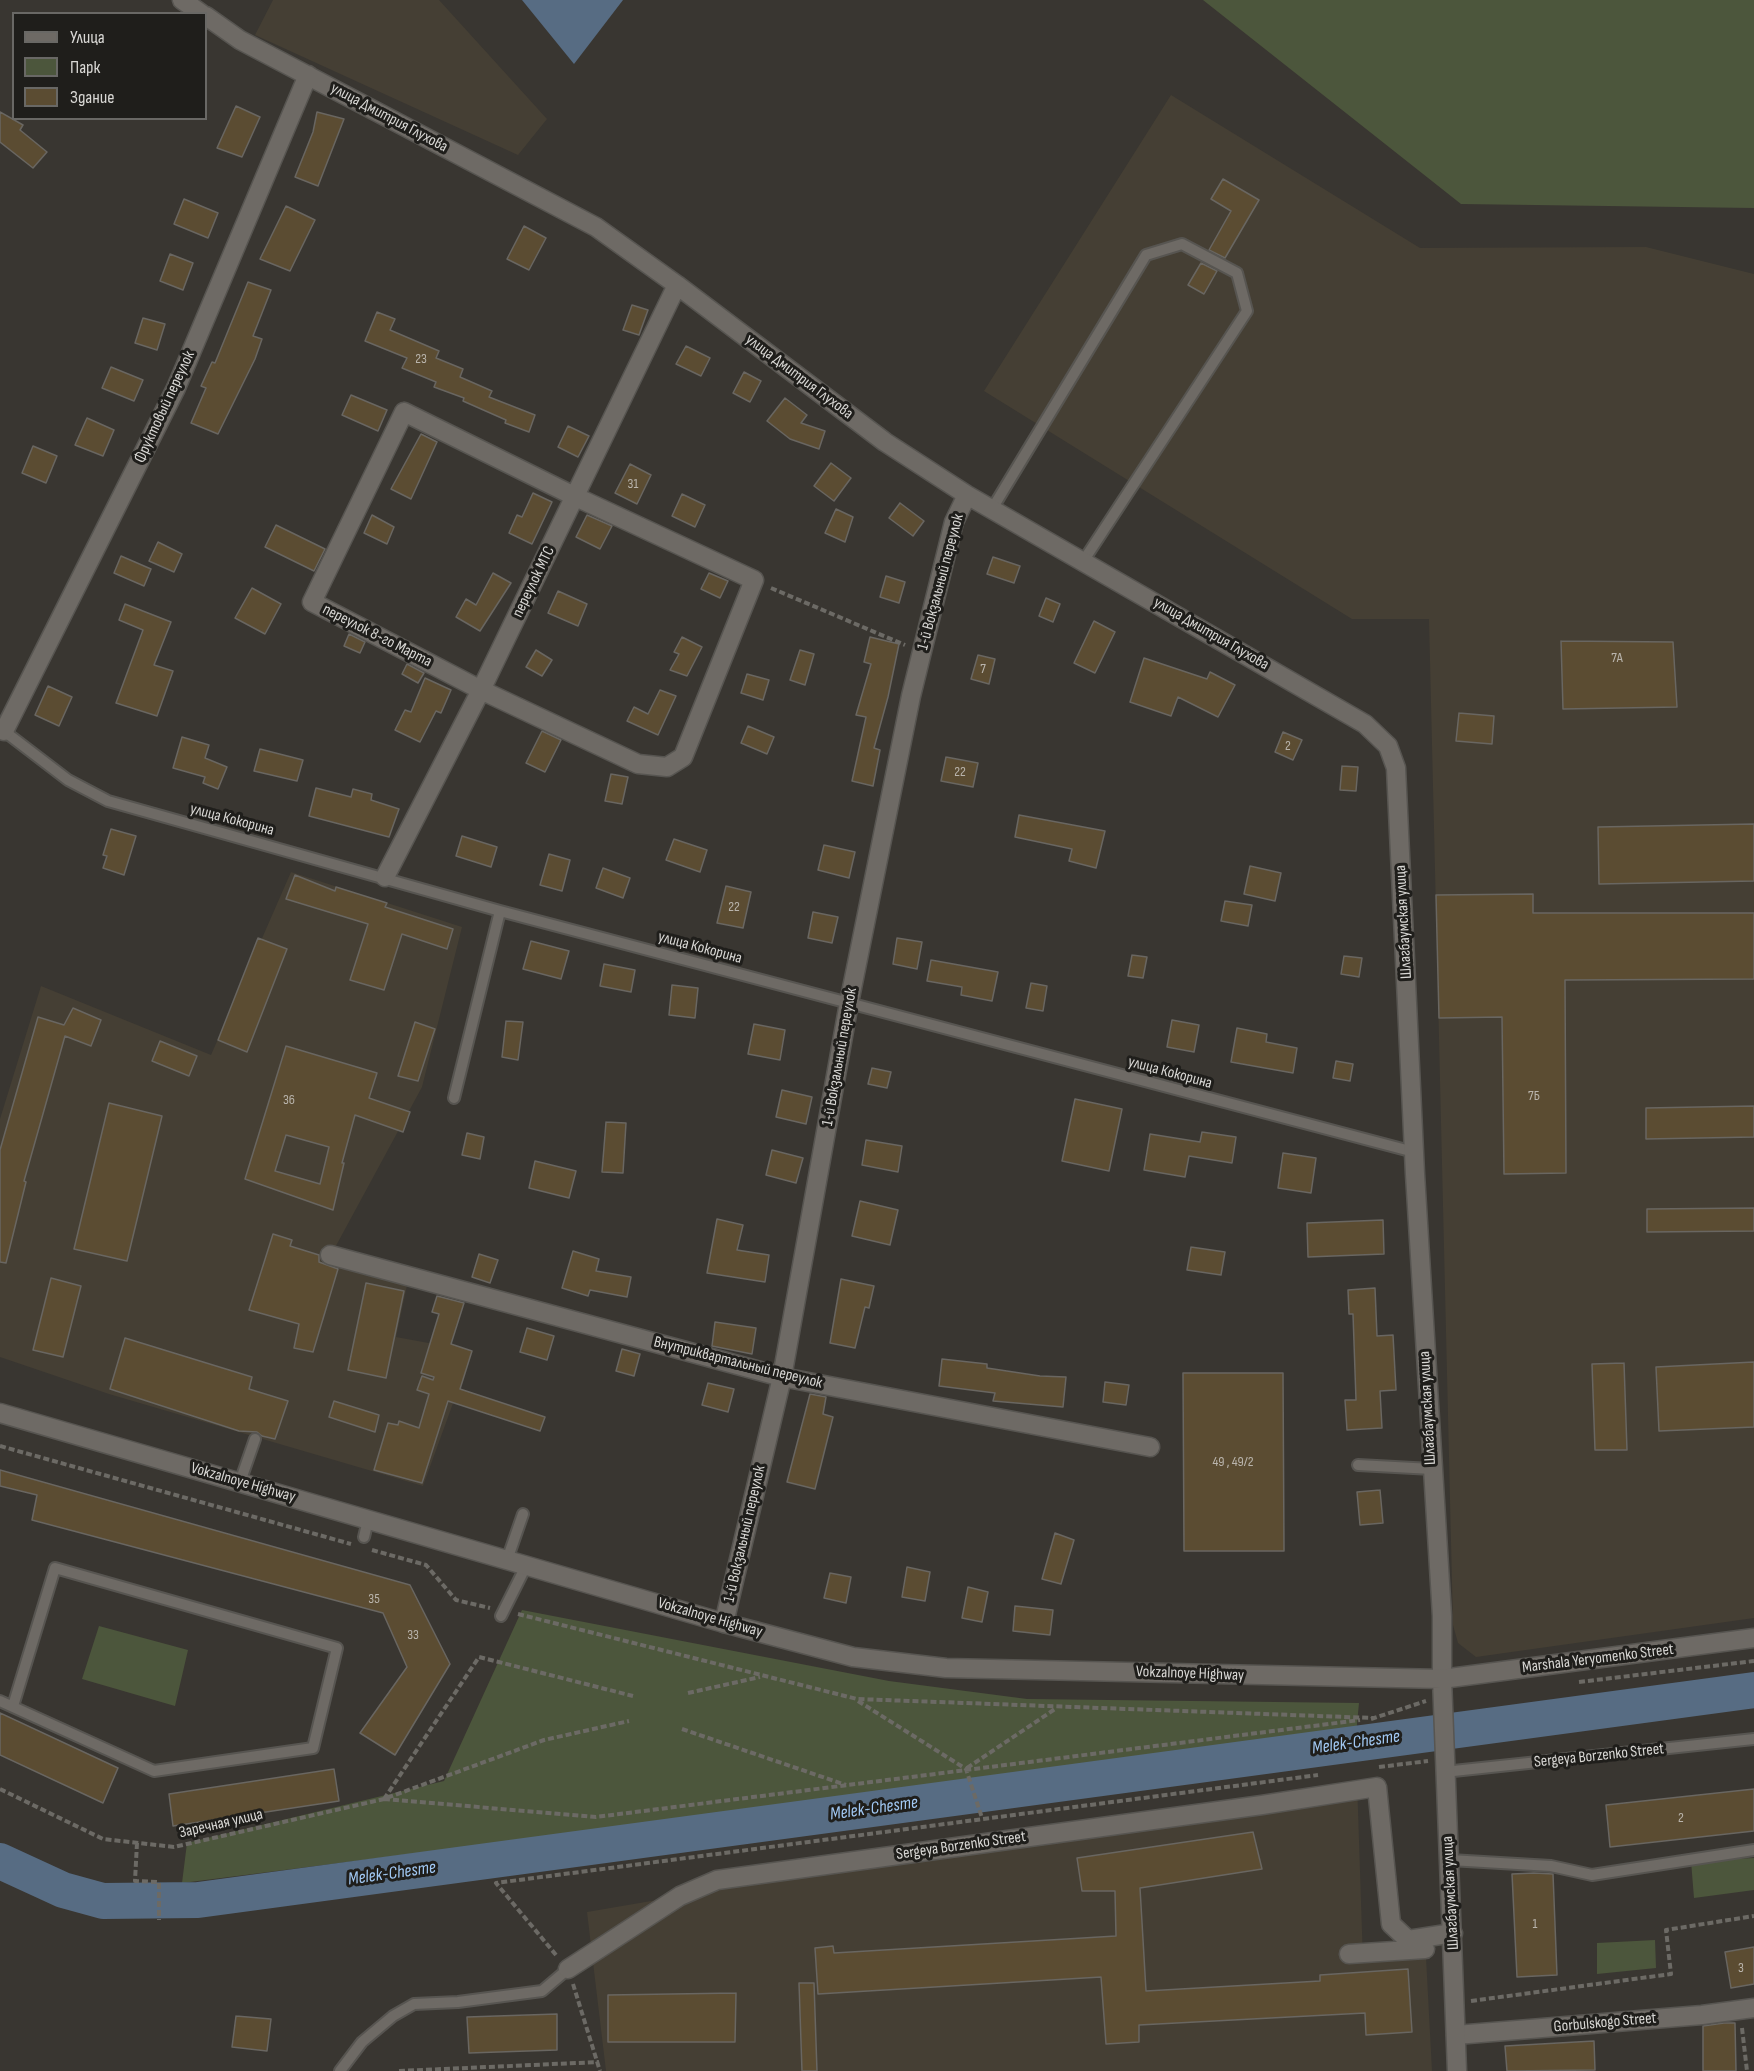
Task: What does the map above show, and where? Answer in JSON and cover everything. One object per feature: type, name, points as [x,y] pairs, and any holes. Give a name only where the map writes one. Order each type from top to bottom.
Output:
[{"type":"street","name":"улица Дмитрия Глухова","points":[[182,0],[200,12]]},
{"type":"street","name":"улица Дмитрия Глухова","points":[[207,17],[240,40],[596,227],[677,285],[885,442],[967,495],[1084,560],[1365,724],[1388,746]]},
{"type":"street","name":"Фруктовый переулок","points":[[2,729],[176,388],[308,75]]},
{"type":"street","name":"переулок МТС","points":[[385,877],[481,690],[677,285]]},
{"type":"street","name":"переулок 8-го Марта","points":[[404,412],[576,497],[754,580],[683,757],[667,767],[638,764],[481,690],[312,602],[404,412]]},
{"type":"street","name":"1-й Вокзальный переулок","points":[[724,1623],[782,1377],[849,1003],[911,696],[954,522],[967,495]]},
{"type":"street","name":"Шлагбаумская улица","points":[[1388,746],[1396,768],[1414,1152],[1442,1616],[1444,1766],[1450,1860],[1457,2071]]},
{"type":"street","name":"Внутриквартальный переулок","points":[[330,1255],[782,1377],[1150,1447]]},
{"type":"street","name":"Vokzalnoye Highway","points":[[0,1413],[240,1482],[364,1534],[507,1560],[724,1623],[852,1657],[946,1668],[1442,1679]]},
{"type":"street","name":"Marshala Yeryomenko Street","points":[[1442,1679],[1754,1638]]},
{"type":"street","name":"Sergeya Borzenko Street","points":[[568,1969],[680,1896],[717,1880],[1262,1805],[1377,1786],[1391,1924],[1408,1945]]},
{"type":"street","points":[[1349,1954],[1453,1940]]},
{"type":"street","name":"Gorbulskogo Street","points":[[1456,2035],[1747,2009]]},
{"type":"lane","points":[[992,509],[1146,255],[1182,244],[1238,273],[1248,311],[1084,560]]},
{"type":"lane","name":"улица Кокорина","points":[[2,729],[68,780],[108,801],[500,911],[1414,1152]]},
{"type":"lane","points":[[454,1098],[500,911]]},
{"type":"lane","points":[[240,1482],[255,1439]]},
{"type":"lane","points":[[1358,1465],[1432,1469]]},
{"type":"lane","points":[[507,1560],[523,1514]]},
{"type":"lane","points":[[501,1616],[526,1566]]},
{"type":"lane","points":[[0,1701],[154,1771],[313,1748],[337,1648],[55,1568],[13,1706]]},
{"type":"lane","name":"Sergeya Borzenko Street","points":[[1444,1766],[1754,1739]]},
{"type":"lane","points":[[1450,1860],[1551,1866],[1592,1875],[1754,1850]]},
{"type":"lane","points":[[340,2071],[362,2042],[393,2016],[414,2004],[458,2002],[542,1991],[568,1969]]},
{"type":"path","points":[[754,580],[923,653]]},
{"type":"path","points":[[0,1446],[364,1534]]},
{"type":"path","points":[[370,1549],[426,1565],[456,1600]]},
{"type":"path","points":[[384,1799],[478,1657],[633,1696]]},
{"type":"path","points":[[1570,1683],[1754,1661]]},
{"type":"path","points":[[688,1694],[760,1677]]},
{"type":"path","points":[[857,1700],[966,1769],[982,1818],[1326,1774]]},
{"type":"path","points":[[384,1799],[596,1817],[1373,1718],[1428,1700],[1442,1700]]},
{"type":"path","points":[[966,1769],[1056,1709]]},
{"type":"path","points":[[384,1799],[544,1740],[629,1721]]},
{"type":"path","points":[[682,1729],[848,1785]]},
{"type":"path","points":[[1373,1768],[1444,1766]]},
{"type":"path","name":"Заречная улица","points":[[0,1789],[104,1839],[174,1847],[384,1799]]},
{"type":"path","points":[[137,1843],[135,1881],[159,1882],[159,1920]]},
{"type":"path","points":[[1455,2003],[1671,1974],[1666,1930],[1754,1916]]},
{"type":"path","points":[[1747,2009],[1747,2071]]},
{"type":"path","points":[[399,2071],[598,2062]]},
{"type":"shaded area","points":[[273,0],[439,0],[547,119],[518,155],[255,35]]},
{"type":"shaded area","points":[[1171,95],[1420,248],[1646,247],[1754,274],[1754,1618],[1476,1657],[1458,1643],[1453,1625],[1429,619],[1352,619],[984,391]]},
{"type":"shaded area","points":[[291,872],[462,927],[422,1087],[331,1255],[409,1276],[396,1337],[472,1351],[423,1486],[109,1394],[0,1357],[0,1119],[41,986],[211,1055]]},
{"type":"shaded area","points":[[1357,1780],[1363,1962],[1426,1957],[1432,2071],[606,2071],[587,1912]]},
{"type":"green space","points":[[1203,0],[1754,0],[1754,208],[1461,204]]},
{"type":"green space","points":[[522,1610],[889,1681],[1027,1699],[1359,1703],[1356,1734],[182,1883],[187,1843],[444,1781]]},
{"type":"green space","points":[[99,1626],[188,1650],[175,1706],[82,1679]]},
{"type":"green space","points":[[1754,1858],[1754,1890],[1694,1898],[1691,1861]]},
{"type":"green space","points":[[1655,1940],[1656,1968],[1597,1974],[1597,1943]]},
{"type":"water","points":[[522,0],[623,0],[574,64]]},
{"type":"building","points":[[236,106],[260,117],[242,157],[217,148]]},
{"type":"building","points":[[0,112],[23,125],[20,130],[47,152],[33,168],[0,142]]},
{"type":"building","points":[[317,112],[344,119],[318,186],[295,177],[313,132]]},
{"type":"building","points":[[1223,179],[1259,200],[1225,258],[1209,250],[1231,211],[1211,199]]},
{"type":"building","points":[[184,199],[218,213],[208,238],[174,224]]},
{"type":"building","points":[[286,206],[315,220],[290,271],[260,259]]},
{"type":"building","points":[[524,226],[546,238],[529,270],[507,259]]},
{"type":"building","points":[[170,254],[193,263],[183,290],[160,281]]},
{"type":"building","points":[[1201,263],[1217,271],[1204,294],[1188,285]]},
{"type":"building","points":[[248,282],[271,290],[253,336],[262,339],[255,359],[218,434],[191,423],[206,388],[201,386],[212,362],[215,363]]},
{"type":"building","points":[[632,305],[648,310],[639,335],[623,330]]},
{"type":"building","points":[[377,312],[395,319],[390,330],[439,351],[436,358],[463,369],[460,377],[492,391],[489,397],[535,415],[529,432],[505,423],[506,420],[463,401],[464,398],[434,387],[436,382],[402,368],[407,358],[365,341]]},
{"type":"building","points":[[143,318],[165,324],[157,350],[135,343]]},
{"type":"building","points":[[686,346],[710,358],[701,376],[676,364]]},
{"type":"building","points":[[111,367],[143,380],[134,401],[102,388]]},
{"type":"building","points":[[744,372],[761,381],[750,402],[733,393]]},
{"type":"building","points":[[351,395],[387,410],[378,431],[342,415]]},
{"type":"building","points":[[785,398],[807,415],[801,423],[825,431],[819,449],[790,439],[767,421]]},
{"type":"building","points":[[87,418],[114,430],[103,456],[75,445]]},
{"type":"building","points":[[568,426],[589,436],[578,457],[558,447]]},
{"type":"building","points":[[421,434],[437,442],[411,499],[391,489]]},
{"type":"building","points":[[33,446],[57,456],[46,483],[22,473]]},
{"type":"building","points":[[831,463],[851,478],[834,501],[814,486]]},
{"type":"building","points":[[630,464],[651,475],[637,504],[615,493]]},
{"type":"building","points":[[533,493],[552,502],[532,544],[509,533],[517,515],[522,517]]},
{"type":"building","points":[[682,494],[705,505],[695,527],[672,516]]},
{"type":"building","points":[[900,503],[924,521],[913,536],[889,518]]},
{"type":"building","points":[[836,509],[853,517],[845,542],[825,533]]},
{"type":"building","points":[[372,515],[394,527],[387,544],[364,533]]},
{"type":"building","points":[[587,515],[612,526],[600,549],[576,537]]},
{"type":"building","points":[[276,525],[325,549],[314,571],[265,547]]},
{"type":"building","points":[[158,542],[182,554],[174,572],[149,561]]},
{"type":"building","points":[[121,556],[151,569],[144,586],[114,573]]},
{"type":"building","points":[[993,557],[1020,566],[1014,583],[987,574]]},
{"type":"building","points":[[493,573],[511,583],[480,631],[456,617],[466,599],[476,605]]},
{"type":"building","points":[[709,573],[728,581],[720,598],[701,589]]},
{"type":"building","points":[[886,576],[905,582],[899,603],[880,597]]},
{"type":"building","points":[[252,588],[281,604],[265,634],[235,618]]},
{"type":"building","points":[[558,591],[587,604],[578,626],[548,613]]},
{"type":"building","points":[[1046,598],[1060,604],[1053,622],[1039,616]]},
{"type":"building","points":[[125,604],[171,622],[154,665],[173,671],[157,716],[116,703],[143,630],[119,620]]},
{"type":"building","points":[[1094,621],[1115,632],[1095,673],[1074,663]]},
{"type":"building","points":[[349,634],[365,642],[360,653],[344,646]]},
{"type":"building","points":[[682,637],[702,647],[687,676],[670,670],[679,654],[674,652]]},
{"type":"building","points":[[870,637],[899,644],[874,748],[880,750],[873,786],[852,781],[866,717],[856,715],[871,664],[864,662]]},
{"type":"building","points":[[1561,641],[1673,642],[1677,707],[1563,709]]},
{"type":"building","points":[[536,650],[552,660],[542,676],[526,667]]},
{"type":"building","points":[[800,650],[814,654],[805,685],[790,680]]},
{"type":"building","points":[[978,655],[995,659],[989,684],[971,679]]},
{"type":"building","points":[[1144,658],[1207,679],[1210,672],[1235,685],[1218,717],[1178,697],[1171,716],[1130,702]]},
{"type":"building","points":[[407,664],[424,673],[418,683],[402,674]]},
{"type":"building","points":[[747,674],[769,680],[763,700],[741,693]]},
{"type":"building","points":[[425,678],[451,690],[441,713],[436,711],[420,742],[395,730],[405,710],[411,712]]},
{"type":"building","points":[[48,686],[72,697],[59,726],[35,715]]},
{"type":"building","points":[[660,690],[676,696],[658,735],[627,721],[634,707],[648,714]]},
{"type":"building","points":[[1459,713],[1494,716],[1492,744],[1456,741]]},
{"type":"building","points":[[748,726],[774,737],[767,754],[741,743]]},
{"type":"building","points":[[542,731],[561,740],[545,772],[526,763]]},
{"type":"building","points":[[1283,732],[1302,740],[1293,760],[1275,752]]},
{"type":"building","points":[[182,737],[209,745],[205,758],[227,767],[218,789],[203,783],[205,777],[173,768]]},
{"type":"building","points":[[260,749],[303,760],[297,781],[254,771]]},
{"type":"building","points":[[946,757],[978,763],[973,787],[941,781]]},
{"type":"building","points":[[1342,766],[1358,767],[1356,791],[1340,790]]},
{"type":"building","points":[[611,774],[628,777],[622,804],[605,801]]},
{"type":"building","points":[[316,788],[351,797],[353,789],[372,794],[371,800],[399,809],[389,837],[309,816]]},
{"type":"building","points":[[1019,815],[1105,831],[1096,868],[1069,861],[1072,849],[1015,837]]},
{"type":"building","points":[[1754,824],[1754,881],[1599,884],[1598,827]]},
{"type":"building","points":[[111,829],[136,836],[124,875],[103,868],[107,856],[103,855]]},
{"type":"building","points":[[462,836],[497,847],[491,867],[456,856]]},
{"type":"building","points":[[674,839],[707,850],[700,872],[666,860]]},
{"type":"building","points":[[824,845],[855,852],[849,878],[818,870]]},
{"type":"building","points":[[549,854],[570,860],[562,891],[540,885]]},
{"type":"building","points":[[1250,866],[1281,873],[1275,901],[1244,894]]},
{"type":"building","points":[[603,868],[630,878],[623,898],[596,888]]},
{"type":"building","points":[[295,875],[335,891],[336,887],[387,903],[385,907],[453,929],[447,949],[402,934],[384,990],[350,980],[368,924],[286,899]]},
{"type":"building","points":[[726,886],[751,892],[743,928],[717,923]]},
{"type":"building","points":[[1533,894],[1533,913],[1754,913],[1754,979],[1565,980],[1566,1173],[1504,1174],[1502,1017],[1439,1018],[1436,895]]},
{"type":"building","points":[[1225,901],[1252,905],[1248,926],[1221,921]]},
{"type":"building","points":[[813,912],[838,917],[832,943],[808,938]]},
{"type":"building","points":[[258,938],[287,949],[247,1052],[218,1040]]},
{"type":"building","points":[[897,938],[922,942],[917,969],[893,964]]},
{"type":"building","points":[[531,941],[569,951],[561,979],[523,969]]},
{"type":"building","points":[[1132,955],[1147,957],[1143,978],[1128,976]]},
{"type":"building","points":[[1344,956],[1362,958],[1359,977],[1341,974]]},
{"type":"building","points":[[931,960],[998,972],[992,1001],[961,995],[962,987],[927,981]]},
{"type":"building","points":[[604,964],[635,970],[631,992],[600,986]]},
{"type":"building","points":[[1031,983],[1047,986],[1043,1011],[1026,1008]]},
{"type":"building","points":[[672,985],[698,988],[695,1018],[669,1015]]},
{"type":"building","points":[[73,1008],[101,1020],[91,1046],[65,1036],[24,1181],[26,1182],[6,1263],[0,1262],[0,1150],[38,1017],[64,1025]]},
{"type":"building","points":[[1172,1020],[1199,1025],[1194,1052],[1167,1047]]},
{"type":"building","points":[[506,1021],[523,1022],[518,1060],[502,1057]]},
{"type":"building","points":[[415,1022],[435,1029],[418,1081],[398,1076]]},
{"type":"building","points":[[754,1024],[785,1030],[780,1060],[748,1054]]},
{"type":"building","points":[[1237,1028],[1267,1034],[1266,1042],[1297,1048],[1293,1073],[1231,1062]]},
{"type":"building","points":[[160,1041],[197,1056],[189,1076],[152,1061]]},
{"type":"building","points":[[286,1046],[377,1073],[369,1098],[410,1112],[403,1132],[355,1115],[342,1163],[344,1163],[333,1210],[245,1179]],"holes":[[[286,1135],[329,1147],[320,1184],[275,1171]]]},
{"type":"building","points":[[1336,1061],[1353,1064],[1350,1081],[1333,1078]]},
{"type":"building","points":[[872,1068],[891,1072],[887,1088],[868,1084]]},
{"type":"building","points":[[782,1090],[812,1097],[806,1124],[776,1117]]},
{"type":"building","points":[[1075,1099],[1122,1109],[1109,1171],[1062,1161]]},
{"type":"building","points":[[109,1103],[162,1116],[127,1261],[74,1249]]},
{"type":"building","points":[[1754,1106],[1754,1137],[1646,1139],[1646,1108]]},
{"type":"building","points":[[606,1122],[626,1123],[623,1173],[602,1172]]},
{"type":"building","points":[[1202,1132],[1236,1137],[1232,1163],[1189,1156],[1185,1177],[1144,1170],[1150,1134],[1200,1142]]},
{"type":"building","points":[[467,1133],[484,1137],[480,1159],[462,1155]]},
{"type":"building","points":[[866,1140],[902,1146],[898,1172],[862,1165]]},
{"type":"building","points":[[772,1150],[803,1158],[796,1183],[766,1175]]},
{"type":"building","points":[[1283,1153],[1316,1158],[1311,1193],[1278,1188]]},
{"type":"building","points":[[535,1161],[576,1171],[569,1198],[529,1188]]},
{"type":"building","points":[[860,1201],[898,1210],[890,1245],[852,1236]]},
{"type":"building","points":[[1754,1208],[1754,1231],[1647,1232],[1647,1209]]},
{"type":"building","points":[[717,1219],[743,1225],[737,1250],[769,1255],[765,1282],[707,1273]]},
{"type":"building","points":[[1383,1220],[1384,1254],[1308,1257],[1307,1223]]},
{"type":"building","points":[[273,1234],[292,1240],[290,1246],[319,1255],[319,1262],[338,1269],[313,1352],[294,1348],[299,1324],[249,1310]]},
{"type":"building","points":[[1191,1247],[1225,1252],[1221,1275],[1187,1270]]},
{"type":"building","points":[[573,1251],[599,1259],[596,1271],[631,1277],[627,1297],[590,1290],[588,1296],[562,1288]]},
{"type":"building","points":[[479,1254],[498,1260],[490,1283],[472,1277]]},
{"type":"building","points":[[51,1278],[81,1286],[63,1357],[33,1350]]},
{"type":"building","points":[[841,1279],[874,1286],[869,1308],[865,1307],[855,1348],[830,1343]]},
{"type":"building","points":[[366,1283],[404,1291],[386,1378],[348,1370]]},
{"type":"building","points":[[1375,1288],[1377,1336],[1393,1335],[1396,1390],[1380,1391],[1382,1428],[1347,1430],[1345,1400],[1356,1400],[1353,1314],[1349,1314],[1348,1290]]},
{"type":"building","points":[[437,1296],[464,1303],[451,1344],[472,1351],[460,1389],[545,1417],[540,1431],[448,1401],[422,1483],[374,1470],[388,1423],[398,1425],[399,1421],[419,1428],[429,1394],[417,1390],[422,1376],[433,1380],[434,1377],[421,1373],[439,1314],[432,1312]]},
{"type":"building","points":[[715,1322],[756,1328],[752,1354],[712,1346]]},
{"type":"building","points":[[527,1328],[554,1336],[547,1360],[520,1352]]},
{"type":"building","points":[[125,1338],[252,1377],[249,1389],[288,1401],[275,1439],[262,1436],[257,1432],[239,1431],[110,1389]]},
{"type":"building","points":[[622,1349],[640,1354],[634,1376],[616,1371]]},
{"type":"building","points":[[942,1359],[987,1364],[987,1368],[1040,1376],[1066,1377],[1063,1407],[993,1401],[995,1393],[939,1386]]},
{"type":"building","points":[[1754,1362],[1754,1427],[1659,1431],[1656,1367]]},
{"type":"building","points":[[1624,1363],[1627,1450],[1595,1450],[1592,1364]]},
{"type":"building","points":[[1183,1373],[1283,1373],[1284,1551],[1184,1551]]},
{"type":"building","points":[[1105,1382],[1129,1385],[1126,1405],[1103,1402]]},
{"type":"building","points":[[708,1383],[734,1389],[728,1412],[702,1405]]},
{"type":"building","points":[[810,1394],[826,1397],[823,1414],[833,1417],[815,1489],[787,1482]]},
{"type":"building","points":[[334,1401],[379,1415],[375,1432],[329,1417]]},
{"type":"building","points":[[0,1470],[410,1585],[450,1664],[395,1755],[360,1733],[407,1667],[383,1613],[32,1520],[37,1495],[0,1486]]},
{"type":"building","points":[[1380,1490],[1383,1523],[1360,1525],[1357,1492]]},
{"type":"building","points":[[1055,1533],[1074,1540],[1061,1584],[1042,1579]]},
{"type":"building","points":[[907,1567],[930,1572],[925,1601],[902,1597]]},
{"type":"building","points":[[830,1573],[851,1577],[846,1603],[824,1598]]},
{"type":"building","points":[[968,1587],[988,1592],[982,1622],[962,1618]]},
{"type":"building","points":[[1015,1606],[1053,1610],[1050,1635],[1013,1631]]},
{"type":"building","points":[[0,1713],[118,1768],[103,1803],[0,1755]]},
{"type":"building","points":[[334,1769],[339,1801],[173,1826],[169,1794]]},
{"type":"building","points":[[1754,1789],[1754,1831],[1610,1847],[1606,1805]]},
{"type":"building","points":[[1253,1832],[1262,1869],[1140,1888],[1146,1991],[1320,1981],[1320,1975],[1408,1969],[1412,2032],[1366,2035],[1365,2013],[1139,2025],[1139,2042],[1106,2044],[1101,1977],[818,1994],[815,1948],[833,1946],[834,1953],[1116,1936],[1115,1891],[1082,1891],[1077,1858]]},
{"type":"building","points":[[1512,1874],[1553,1874],[1557,1975],[1517,1977]]},
{"type":"building","points":[[1754,1947],[1754,1984],[1731,1988],[1725,1952]]},
{"type":"building","points":[[799,1983],[814,1983],[817,2071],[802,2071]]},
{"type":"building","points":[[736,1993],[735,2042],[608,2042],[608,1995]]},
{"type":"building","points":[[557,2014],[557,2050],[469,2053],[467,2017]]},
{"type":"building","points":[[236,2016],[271,2019],[267,2051],[232,2047]]},
{"type":"building","points":[[1735,2023],[1736,2071],[1703,2071],[1703,2026]]},
{"type":"building","points":[[1594,2041],[1595,2070],[1507,2071],[1505,2046]]},
{"type":"waterway","name":"Melek-Chesme","points":[[0,1861],[63,1890],[103,1901],[198,1900],[1754,1690]]}]
